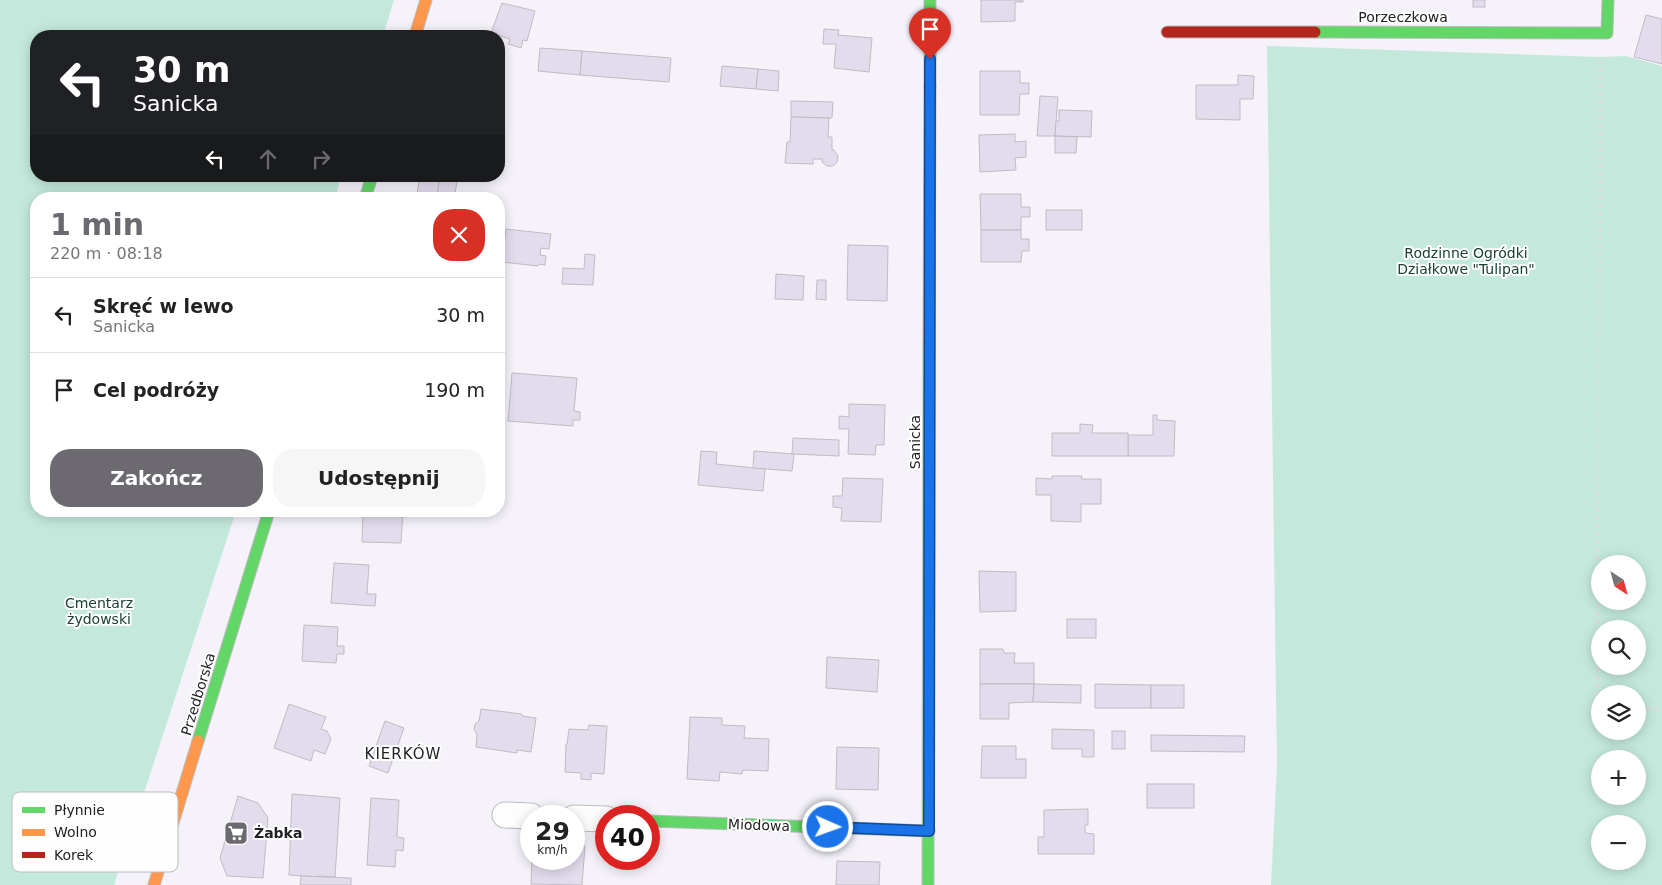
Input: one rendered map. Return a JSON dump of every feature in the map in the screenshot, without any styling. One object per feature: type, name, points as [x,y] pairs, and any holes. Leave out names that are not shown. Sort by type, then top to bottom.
[{"type":"street","points":[[417,30],[426,0]]},
{"type":"street","name":"Sanicka","points":[[928,885],[930,0]]},
{"type":"street","name":"Porzeczkowa","points":[[1167,32],[1607,33],[1608,0]]},
{"type":"street","name":"Przedborska","points":[[178,807],[267,517]]},
{"type":"street","points":[[505,815],[520,816]]},
{"type":"street","name":"Miodowa","points":[[660,821],[929,831]]},
{"type":"street","name":"Przedborska","points":[[154,885],[158,872]]},
{"type":"path","points":[[1598,685],[1600,58]]},
{"type":"path","points":[[1646,710],[1662,709]]},
{"type":"green space","name":"Cmentarz żydowski","points":[[0,0],[394,0],[385,30],[30,30],[30,182],[339,182],[337,192],[30,192],[30,517],[234,517],[144,792],[12,792],[12,872],[118,872],[114,885],[0,885]]},
{"type":"green space","name":"Rodzinne Ogródki Działkowe \"Tulipan\"","points":[[1267,46],[1600,57],[1626,56],[1662,66],[1662,885],[1271,885],[1277,765]]},
{"type":"building","points":[[981,0],[1023,0],[1023,2],[1015,2],[1015,21],[981,22]]},
{"type":"building","points":[[1473,0],[1485,0],[1485,7],[1473,7]]},
{"type":"building","points":[[502,3],[535,11],[527,41],[523,40],[521,48],[508,44],[510,39],[505,37],[505,30],[492,30]]},
{"type":"building","points":[[1646,15],[1662,19],[1662,64],[1634,57]]},
{"type":"building","points":[[824,29],[839,30],[838,35],[872,38],[869,72],[834,68],[836,44],[823,44]]},
{"type":"building","points":[[540,48],[582,51],[580,75],[538,71]]},
{"type":"building","points":[[582,51],[671,58],[669,82],[580,75]]},
{"type":"building","points":[[722,66],[758,69],[756,89],[720,86]]},
{"type":"building","points":[[758,69],[779,71],[778,91],[756,89]]},
{"type":"building","points":[[980,71],[1020,71],[1020,83],[1029,83],[1029,94],[1020,94],[1019,115],[980,115]]},
{"type":"building","points":[[1238,75],[1254,76],[1253,99],[1240,99],[1240,120],[1196,119],[1196,85],[1238,85]]},
{"type":"building","points":[[1040,96],[1058,97],[1055,136],[1037,136]]},
{"type":"building","points":[[791,101],[833,102],[832,118],[791,117]]},
{"type":"building","points":[[1059,110],[1092,111],[1091,137],[1055,136],[1056,121],[1059,121]]},
{"type":"building","points":[[791,117],[829,118],[828,137],[832,137],[832,150],[838,156],[837,162],[833,166],[827,166],[822,162],[822,159],[813,159],[813,164],[785,163],[787,142],[790,142]]},
{"type":"building","points":[[1015,134],[1015,142],[1026,141],[1026,157],[1015,158],[1016,170],[980,172],[979,135]]},
{"type":"building","points":[[1055,136],[1077,137],[1076,153],[1055,153]]},
{"type":"building","points":[[419,182],[439,182],[438,192],[417,192]]},
{"type":"building","points":[[439,182],[457,182],[455,192],[438,192]]},
{"type":"building","points":[[980,194],[1021,194],[1021,207],[1030,207],[1030,217],[1021,217],[1021,230],[981,230]]},
{"type":"building","points":[[1046,210],[1082,210],[1082,230],[1046,230]]},
{"type":"building","points":[[506,229],[551,234],[549,249],[541,248],[540,255],[546,256],[545,265],[505,262]]},
{"type":"building","points":[[981,230],[1021,230],[1021,239],[1029,239],[1029,251],[1022,251],[1021,262],[981,262]]},
{"type":"building","points":[[848,245],[888,246],[887,301],[847,300]]},
{"type":"building","points":[[585,254],[595,255],[593,285],[562,284],[563,268],[584,269]]},
{"type":"building","points":[[776,274],[804,276],[803,300],[775,299]]},
{"type":"building","points":[[817,280],[826,280],[826,300],[816,299]]},
{"type":"building","points":[[512,373],[577,378],[574,411],[580,412],[580,420],[573,420],[573,426],[508,421]]},
{"type":"building","points":[[849,404],[885,405],[884,445],[876,445],[875,455],[848,454],[849,429],[839,429],[839,416],[849,417]]},
{"type":"building","points":[[1153,415],[1157,415],[1157,420],[1175,421],[1174,456],[1128,456],[1128,435],[1153,435]]},
{"type":"building","points":[[1080,424],[1093,425],[1092,433],[1128,433],[1128,456],[1052,456],[1052,433],[1080,433]]},
{"type":"building","points":[[793,438],[839,440],[839,456],[792,454]]},
{"type":"building","points":[[701,451],[717,452],[716,464],[765,469],[763,491],[698,485]]},
{"type":"building","points":[[754,451],[794,454],[792,471],[753,468]]},
{"type":"building","points":[[1052,476],[1082,476],[1081,479],[1101,479],[1101,504],[1081,504],[1081,522],[1051,521],[1051,495],[1036,495],[1036,478],[1052,479]]},
{"type":"building","points":[[843,478],[883,479],[881,522],[841,521],[842,508],[833,507],[833,496],[842,496]]},
{"type":"building","points":[[363,517],[403,517],[401,543],[362,542]]},
{"type":"building","points":[[334,563],[369,565],[367,594],[376,594],[375,606],[331,603]]},
{"type":"building","points":[[979,571],[1016,572],[1016,611],[980,612]]},
{"type":"building","points":[[1067,619],[1096,619],[1096,638],[1067,638]]},
{"type":"building","points":[[304,625],[338,627],[337,646],[344,646],[344,654],[337,654],[336,663],[302,661]]},
{"type":"building","points":[[980,649],[1003,649],[1004,653],[1015,653],[1014,663],[1034,663],[1034,684],[980,684]]},
{"type":"building","points":[[827,657],[879,660],[877,692],[826,688]]},
{"type":"building","points":[[980,684],[1034,684],[1033,702],[1009,703],[1009,719],[980,719]]},
{"type":"building","points":[[1034,684],[1081,685],[1081,703],[1033,702]]},
{"type":"building","points":[[1095,684],[1151,685],[1151,708],[1095,708]]},
{"type":"building","points":[[1151,685],[1184,685],[1184,708],[1151,708]]},
{"type":"building","points":[[289,704],[326,717],[321,729],[327,731],[331,739],[325,754],[314,750],[311,761],[274,748]]},
{"type":"building","points":[[481,709],[522,714],[522,716],[536,718],[531,752],[517,750],[517,753],[476,747],[477,734],[474,730],[475,724],[479,721]]},
{"type":"building","points":[[690,717],[722,718],[722,725],[745,726],[744,738],[769,739],[768,771],[743,770],[742,774],[720,772],[719,781],[687,779]]},
{"type":"building","points":[[385,721],[404,728],[388,773],[369,766]]},
{"type":"building","points":[[589,725],[607,726],[604,774],[591,773],[591,780],[581,779],[581,773],[565,772],[566,744],[569,729],[588,730]]},
{"type":"building","points":[[1052,729],[1094,730],[1094,757],[1082,757],[1082,749],[1052,749]]},
{"type":"building","points":[[1112,731],[1125,731],[1125,749],[1112,749]]},
{"type":"building","points":[[1151,735],[1245,736],[1244,752],[1151,751]]},
{"type":"building","points":[[982,746],[1016,746],[1016,759],[1026,759],[1026,778],[981,778]]},
{"type":"building","points":[[837,747],[879,748],[878,790],[836,789]]},
{"type":"building","points":[[1147,784],[1194,784],[1194,808],[1147,808]]},
{"type":"building","points":[[292,794],[340,798],[335,877],[289,875]]},
{"type":"building","points":[[238,796],[258,803],[268,818],[263,878],[227,876],[220,858]]},
{"type":"building","points":[[371,798],[399,800],[397,837],[404,838],[403,851],[396,850],[395,867],[367,865]]},
{"type":"building","points":[[1088,809],[1088,825],[1085,825],[1085,833],[1094,834],[1094,854],[1038,854],[1038,837],[1044,837],[1044,810]]},
{"type":"building","points":[[837,861],[880,862],[879,885],[836,885]]},
{"type":"building","points":[[532,870],[583,870],[582,885],[531,884]]},
{"type":"building","points":[[301,876],[351,878],[351,885],[300,885]]},
{"type":"traffic: fast","points":[[930,0],[930,87]]},
{"type":"traffic: fast","points":[[1315,32],[1607,33],[1608,0]]},
{"type":"traffic: fast","points":[[367,192],[370,182]]},
{"type":"traffic: fast","points":[[928,885],[929,344]]},
{"type":"traffic: fast","points":[[198,741],[267,517]]},
{"type":"traffic: fast","points":[[660,821],[929,831]]},
{"type":"traffic: slow","points":[[417,30],[426,0]]},
{"type":"traffic: slow","points":[[929,344],[930,87]]},
{"type":"traffic: slow","points":[[178,806],[198,741]]},
{"type":"traffic: slow","points":[[154,885],[158,872]]},
{"type":"traffic: jam","points":[[1167,32],[1315,32]]},
{"type":"place","name":"Żabka","points":[[236,833]]},
{"type":"district","name":"KIERKÓW","points":[[403,754]]},
{"type":"route","points":[[828,827],[929,831],[930,59]]}]
